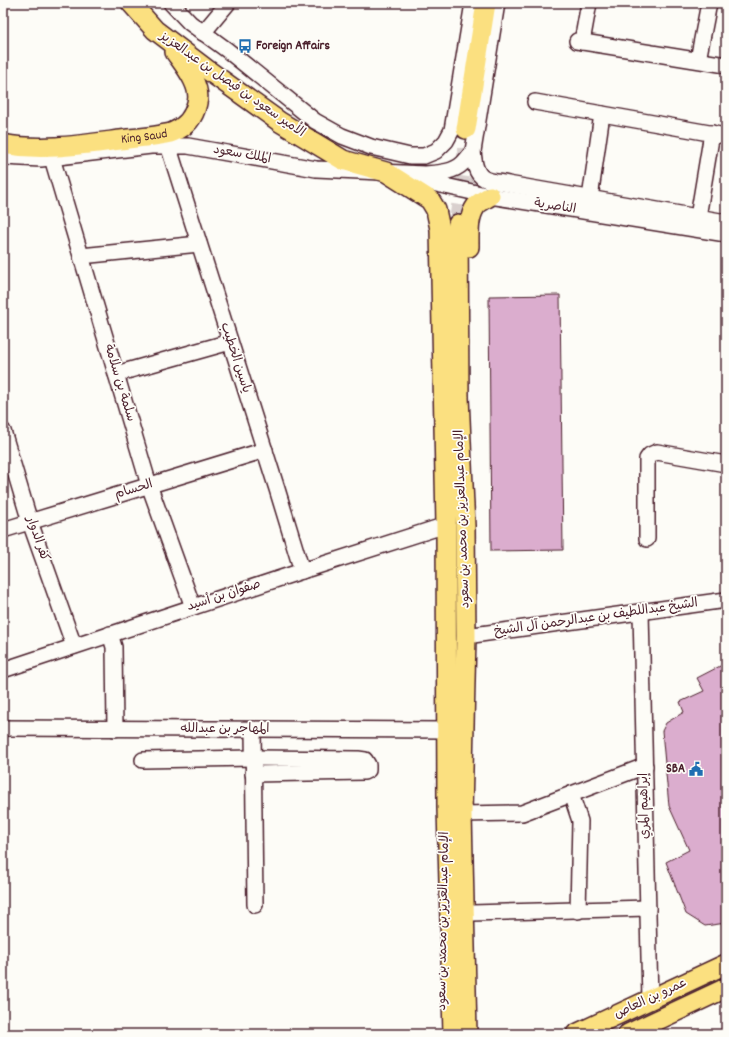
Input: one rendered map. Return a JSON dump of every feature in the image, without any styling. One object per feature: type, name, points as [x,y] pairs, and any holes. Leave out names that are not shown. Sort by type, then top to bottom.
[{"type":"main road","name":"الأمير سعود بن فيصل بن عبدالعزيز","points":[[131,3],[155,30],[166,39],[280,122],[343,160],[386,172],[430,200],[449,226]]},
{"type":"main road","points":[[466,128],[486,3]]},
{"type":"main road","name":"King Saud","points":[[3,144],[40,147],[77,145],[172,133],[185,125],[192,118],[198,102],[197,91],[191,76],[166,39]]},
{"type":"main road","points":[[465,526],[470,459],[469,228],[472,214],[477,204],[490,196]]},
{"type":"main road","name":"الإمام عبدالعزيز بن محمد بن سعود","points":[[449,226],[446,525],[447,730],[455,811],[467,1034]]},
{"type":"main road","name":"الإمام عبدالعزيز بن محمد بن سعود","points":[[449,226],[460,397],[465,526],[466,636],[455,811],[453,1034]]},
{"type":"main road","name":"الإمام عبدالعزيز بن محمد بن سعود","points":[[455,811],[472,913],[475,946],[477,1034]]},
{"type":"main road","name":"الإمام عبدالعزيز بن محمد بن سعود","points":[[442,1034],[442,867],[455,811]]},
{"type":"main road","name":"عمرو بن العاص","points":[[576,1034],[726,964]]},
{"type":"main road","name":"عمرو بن العاص","points":[[632,1033],[726,988]]},
{"type":"street","points":[[171,3],[190,23],[227,50],[315,121],[342,136],[371,147],[410,156],[424,156],[436,151],[446,141],[452,130],[473,3]]},
{"type":"street","points":[[203,33],[228,3]]},
{"type":"street","points":[[474,151],[497,3]]},
{"type":"street","points":[[588,3],[580,41],[726,65]]},
{"type":"street","points":[[698,60],[709,3]]},
{"type":"street","points":[[535,102],[719,135],[698,217]]},
{"type":"street","points":[[590,198],[602,114]]},
{"type":"street","name":"الملك سعود","points":[[3,157],[41,159],[168,145],[188,146],[316,169],[424,174],[453,170],[462,164],[474,151]]},
{"type":"street","name":"ياسين الخطيب","points":[[168,145],[302,571]]},
{"type":"street","name":"الناصرية","points":[[474,151],[474,163],[478,172],[485,179],[726,222]]},
{"type":"street","name":"سلمة بن سلامة","points":[[52,158],[149,485],[193,607]]},
{"type":"street","name":"الناصرية","points":[[386,172],[490,196],[726,234]]},
{"type":"street","points":[[81,256],[199,244]]},
{"type":"street","points":[[116,374],[230,342]]},
{"type":"street","name":"كفر الدوار","points":[[3,431],[30,522],[74,646]]},
{"type":"street","name":"الحسام","points":[[3,530],[265,450]]},
{"type":"street","points":[[647,539],[647,459],[650,455],[657,452],[726,464]]},
{"type":"street","name":"صفوان بن أسيد","points":[[3,670],[446,525]]},
{"type":"street","name":"الشيخ عبداللطيف بن عبدالرحمن آل الشيخ","points":[[466,636],[726,600]]},
{"type":"street","name":"إبراهيم المري","points":[[641,612],[650,1000]]},
{"type":"street","points":[[110,634],[114,647],[116,728]]},
{"type":"street","name":"المهاجر بن عبدالله","points":[[3,728],[447,730]]},
{"type":"street","points":[[253,729],[255,905]]},
{"type":"street","points":[[143,760],[253,758],[358,759],[365,760],[368,765],[368,770],[364,772],[253,774]]},
{"type":"street","points":[[455,811],[522,813],[644,766]]},
{"type":"street","points":[[571,794],[580,821],[578,910]]},
{"type":"street","points":[[472,913],[648,908]]},
{"type":"building","points":[[560,295],[563,550],[491,551],[489,296]]},
{"type":"building","name":"SBA","points":[[726,663],[726,923],[705,926],[686,914],[666,862],[689,850],[669,806],[662,731],[666,723],[684,712],[680,702],[704,691],[697,678]]},
{"type":"tunnel","points":[[458,224],[467,163],[466,129]]},
{"type":"place","name":"Foreign Affairs","points":[[245,46]]},
{"type":"place","name":"SBA","points":[[696,769]]}]
